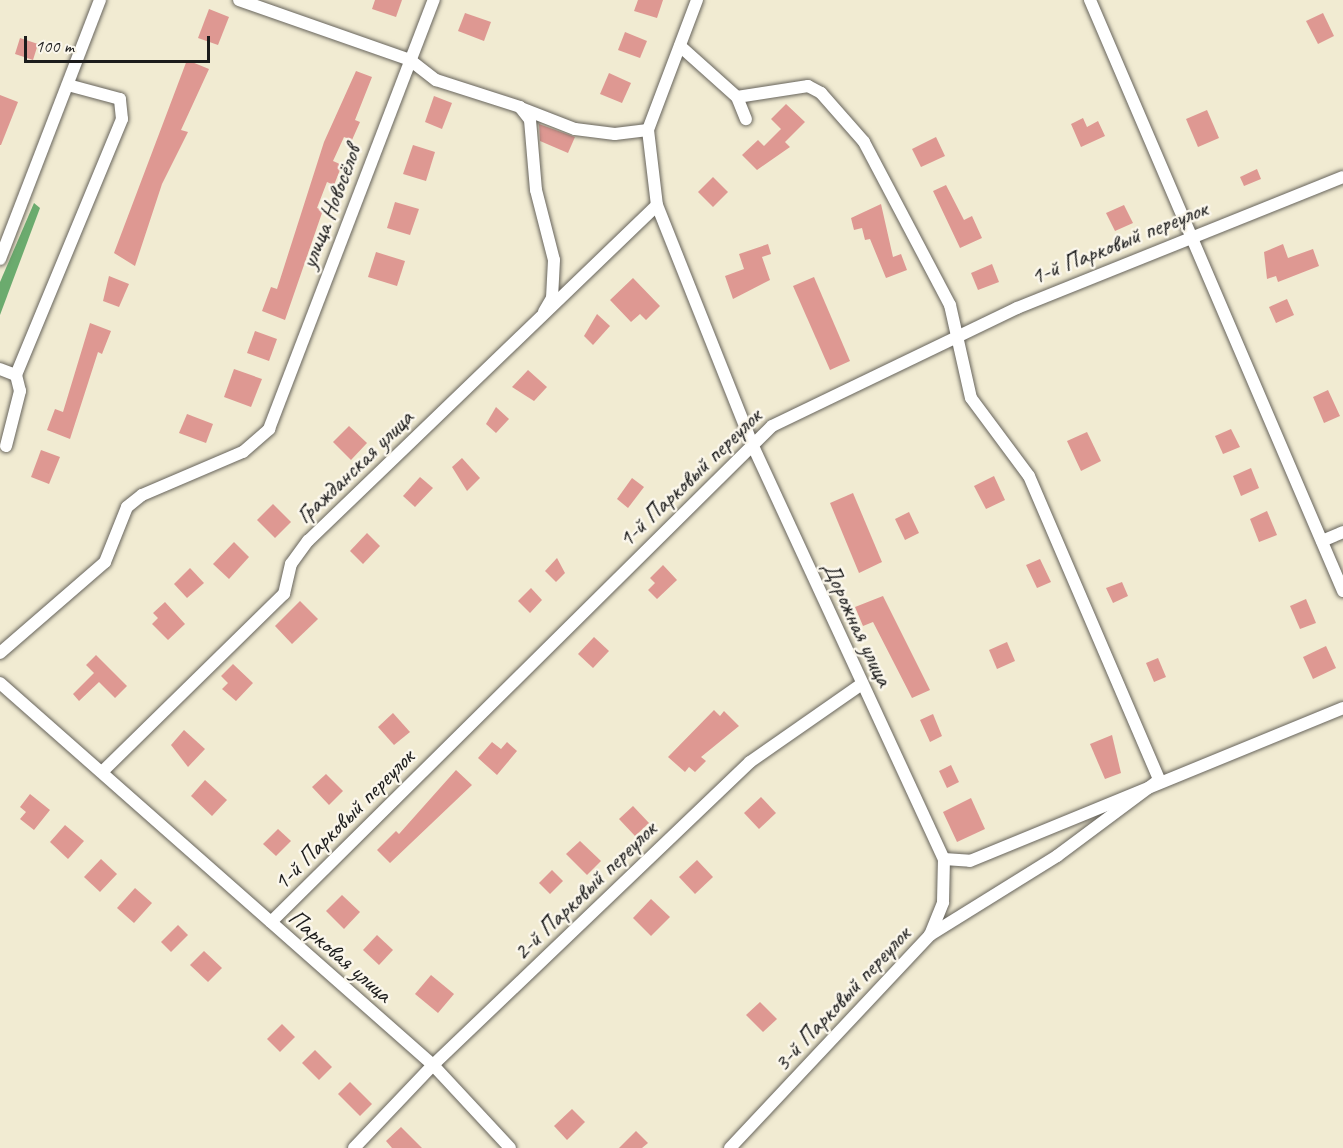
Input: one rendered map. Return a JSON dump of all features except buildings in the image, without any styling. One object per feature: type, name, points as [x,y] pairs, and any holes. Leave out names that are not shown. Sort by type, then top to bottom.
[{"type":"street","points":[[0,259],[100,0]]},
{"type":"street","points":[[239,0],[410,60],[436,80],[520,107],[575,129],[615,134],[648,130]]},
{"type":"street","name":"улица Новосёлов","points":[[0,653],[105,562],[127,507],[142,495],[243,452],[269,429],[434,0]]},
{"type":"street","name":"Дорожная улица","points":[[697,0],[648,130],[657,205],[752,444],[944,859]]},
{"type":"street","points":[[1090,0],[1343,591]]},
{"type":"street","points":[[680,46],[737,97],[746,119]]},
{"type":"street","points":[[6,446],[20,391],[16,375],[122,119],[120,99],[68,85]]},
{"type":"street","points":[[737,97],[796,86],[821,93],[864,142],[897,195],[950,305],[971,398],[1029,476],[1159,780]]},
{"type":"street","points":[[520,107],[530,120],[536,190],[554,260],[552,298],[534,325]]},
{"type":"street","name":"1-й Парковый переулок","points":[[271,922],[752,444],[794,413],[957,337],[1190,236],[1343,177]]},
{"type":"street","name":"Гражданская улица","points":[[102,772],[284,594],[291,564],[308,541],[657,205]]},
{"type":"street","points":[[0,369],[16,375]]},
{"type":"street","points":[[1322,541],[1343,532]]},
{"type":"street","name":"Парковая улица","points":[[0,683],[433,1065],[510,1148]]},
{"type":"street","name":"2-й Парковый переулок","points":[[354,1148],[433,1065],[750,762],[862,684]]},
{"type":"street","points":[[944,859],[970,861],[1159,780],[1343,708]]},
{"type":"street","points":[[930,935],[1057,856],[1159,780]]},
{"type":"street","name":"3-й Парковый переулок","points":[[730,1148],[930,935],[943,902],[944,859]]},
{"type":"green space","points":[[34,203],[40,208],[0,315],[0,282]]}]
